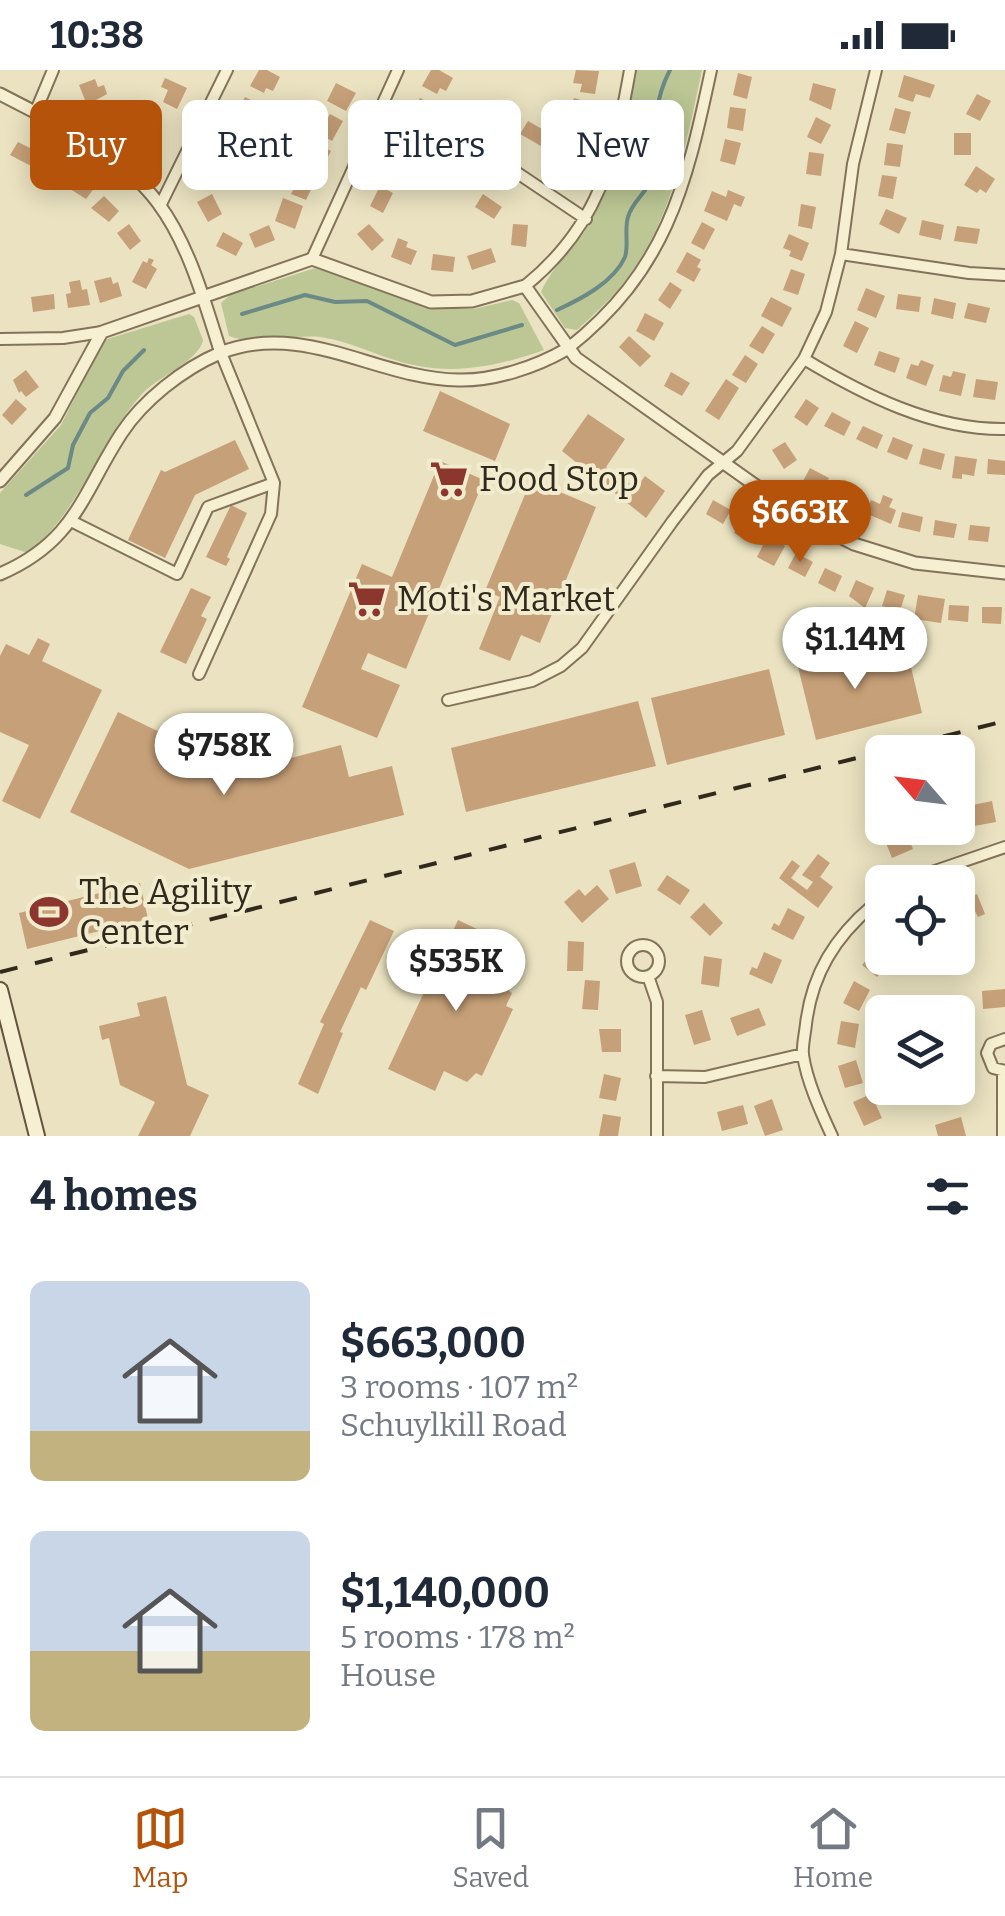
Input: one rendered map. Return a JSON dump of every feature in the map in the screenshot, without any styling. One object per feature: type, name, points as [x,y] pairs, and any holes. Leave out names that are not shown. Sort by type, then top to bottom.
[{"type":"main road","points":[[0,990],[37,1136]]},
{"type":"street","points":[[40,100],[53,70]]},
{"type":"street","points":[[160,206],[227,70]]},
{"type":"street","points":[[312,260],[398,70]]},
{"type":"street","points":[[1,338],[63,338],[102,332],[312,260],[430,302],[472,301],[525,286],[560,254],[586,219],[617,146],[630,70]]},
{"type":"street","points":[[0,574],[17,567],[71,521],[121,434],[140,409],[176,379],[221,353],[266,344],[310,346],[406,372],[458,380],[502,374],[567,349],[626,295],[657,248],[691,166],[711,70]]},
{"type":"street","points":[[448,700],[532,681],[561,666],[582,648],[672,522],[721,463],[736,451],[804,359],[826,312],[842,254],[853,164],[876,70]]},
{"type":"street","points":[[0,94],[30,110]]},
{"type":"street","points":[[521,175],[586,219]]},
{"type":"street","points":[[144,190],[160,206],[180,242],[274,483],[271,514],[199,674]]},
{"type":"street","points":[[842,254],[1005,275]]},
{"type":"street","points":[[525,286],[567,349],[797,515],[854,544],[915,563],[1005,573]]},
{"type":"street","points":[[0,481],[55,418],[102,332]]},
{"type":"street","points":[[804,359],[848,385],[902,408],[963,426],[1005,428]]},
{"type":"street","points":[[71,521],[177,574],[208,507],[274,483]]},
{"type":"street","points":[[0,560],[17,567]]},
{"type":"street","points":[[952,865],[1005,847]]},
{"type":"street","points":[[832,1136],[803,1054],[808,1005],[831,949],[865,911]]},
{"type":"street","points":[[648,976],[656,1002],[657,1136]]},
{"type":"street","points":[[1002,1136],[1004,1071],[993,1068],[987,1054],[991,1044],[1005,1039]]},
{"type":"street","points":[[656,1076],[706,1077],[803,1054]]},
{"type":"green space","points":[[637,70],[702,70],[684,151],[684,100],[631,100]]},
{"type":"green space","points":[[606,190],[672,190],[652,237],[616,292],[577,330],[565,328],[541,292]]},
{"type":"green space","points":[[315,268],[431,307],[474,309],[512,300],[519,303],[544,350],[491,365],[456,369],[401,362],[320,337],[250,340],[229,336],[221,303],[230,295]]},
{"type":"green space","points":[[189,314],[203,340],[200,348],[141,395],[62,517],[28,553],[0,544],[0,493],[61,425],[104,340]]},
{"type":"building","points":[[259,70],[280,77],[273,91],[266,88],[264,93],[250,86]]},
{"type":"building","points":[[431,70],[453,78],[446,91],[440,88],[437,94],[422,86]]},
{"type":"building","points":[[576,70],[599,71],[595,94],[580,92],[582,84],[573,83]]},
{"type":"building","points":[[738,73],[752,77],[747,99],[733,95]]},
{"type":"building","points":[[904,75],[935,85],[930,98],[916,94],[913,102],[898,97]]},
{"type":"building","points":[[165,78],[187,88],[177,109],[163,102],[168,90],[161,87]]},
{"type":"building","points":[[95,79],[98,87],[104,85],[107,94],[85,100],[79,85]]},
{"type":"building","points":[[336,83],[356,93],[348,100],[346,111],[328,100]]},
{"type":"building","points":[[813,83],[836,89],[831,110],[809,100]]},
{"type":"building","points":[[977,94],[991,101],[980,121],[966,114]]},
{"type":"building","points":[[730,107],[746,109],[743,131],[727,128]]},
{"type":"building","points":[[895,108],[911,112],[905,134],[889,130]]},
{"type":"building","points":[[330,114],[343,121],[332,141],[328,139]]},
{"type":"building","points":[[816,117],[831,125],[821,144],[807,137]]},
{"type":"building","points":[[528,121],[541,128],[541,146],[521,135]]},
{"type":"building","points":[[954,133],[971,133],[971,155],[954,155]]},
{"type":"building","points":[[725,139],[741,143],[735,165],[720,161]]},
{"type":"building","points":[[18,142],[30,148],[30,165],[10,155]]},
{"type":"building","points":[[887,143],[903,145],[900,167],[884,165]]},
{"type":"building","points":[[809,152],[824,154],[821,176],[806,174]]},
{"type":"building","points":[[976,166],[995,179],[986,193],[980,189],[977,193],[964,185]]},
{"type":"building","points":[[882,175],[897,177],[893,199],[878,196]]},
{"type":"building","points":[[72,190],[93,190],[86,199]]},
{"type":"building","points":[[293,190],[311,190],[306,200],[291,194]]},
{"type":"building","points":[[378,190],[393,193],[383,213],[370,206]]},
{"type":"building","points":[[728,190],[745,197],[741,207],[734,204],[727,221],[704,211],[712,191],[726,197]]},
{"type":"building","points":[[212,194],[222,214],[208,222],[197,202]]},
{"type":"building","points":[[483,194],[502,207],[494,219],[475,207]]},
{"type":"building","points":[[104,196],[119,211],[109,222],[91,208]]},
{"type":"building","points":[[283,198],[303,206],[295,229],[275,221]]},
{"type":"building","points":[[801,204],[816,207],[812,229],[798,226]]},
{"type":"building","points":[[886,209],[907,218],[899,234],[879,224]]},
{"type":"building","points":[[922,220],[944,225],[941,240],[919,235]]},
{"type":"building","points":[[702,222],[715,229],[704,250],[691,243]]},
{"type":"building","points":[[129,224],[141,241],[130,250],[117,233]]},
{"type":"building","points":[[369,224],[384,240],[372,251],[357,234]]},
{"type":"building","points":[[513,224],[528,225],[526,247],[511,245]]},
{"type":"building","points":[[269,225],[275,240],[255,248],[249,234]]},
{"type":"building","points":[[957,226],[980,229],[977,244],[954,241]]},
{"type":"building","points":[[223,232],[243,243],[236,256],[216,246]]},
{"type":"building","points":[[789,234],[809,243],[802,261],[789,256],[791,251],[783,248]]},
{"type":"building","points":[[398,238],[417,251],[411,265],[391,257]]},
{"type":"building","points":[[491,248],[496,262],[472,270],[467,256]]},
{"type":"building","points":[[687,252],[701,260],[694,282],[676,272]]},
{"type":"building","points":[[433,254],[455,257],[453,272],[431,270]]},
{"type":"building","points":[[149,258],[157,269],[146,289],[132,282],[143,261],[147,263]]},
{"type":"building","points":[[791,269],[805,274],[798,295],[783,290]]},
{"type":"building","points":[[111,277],[113,284],[118,282],[122,296],[100,303],[94,281]]},
{"type":"building","points":[[80,280],[82,290],[87,289],[90,305],[68,308],[69,282]]},
{"type":"building","points":[[670,282],[682,290],[670,309],[658,300]]},
{"type":"building","points":[[866,288],[885,296],[876,318],[857,310]]},
{"type":"building","points":[[54,294],[55,309],[33,312],[31,297]]},
{"type":"building","points":[[898,294],[921,297],[919,312],[896,309]]},
{"type":"building","points":[[771,297],[792,308],[782,327],[761,316]]},
{"type":"building","points":[[934,298],[956,303],[953,319],[931,314]]},
{"type":"building","points":[[968,303],[990,308],[986,323],[964,318]]},
{"type":"building","points":[[645,313],[664,323],[654,341],[636,331]]},
{"type":"building","points":[[855,321],[869,328],[857,353],[843,346]]},
{"type":"building","points":[[762,326],[775,334],[763,354],[749,346]]},
{"type":"building","points":[[629,336],[651,356],[640,367],[619,347]]},
{"type":"building","points":[[879,351],[900,358],[895,373],[874,365]]},
{"type":"building","points":[[745,355],[758,364],[746,383],[732,375]]},
{"type":"building","points":[[921,360],[934,365],[926,386],[906,378],[911,364],[918,366]]},
{"type":"building","points":[[26,370],[39,387],[26,397],[19,393],[13,380]]},
{"type":"building","points":[[953,371],[966,374],[961,396],[939,391],[943,375],[951,377]]},
{"type":"building","points":[[671,372],[690,383],[682,396],[664,386]]},
{"type":"building","points":[[726,379],[739,388],[719,420],[705,411]]},
{"type":"building","points":[[976,379],[998,382],[995,400],[973,397]]},
{"type":"building","points":[[440,391],[510,424],[495,461],[423,431]]},
{"type":"building","points":[[16,399],[27,409],[12,425],[2,415]]},
{"type":"building","points":[[806,399],[819,408],[807,426],[794,417]]},
{"type":"building","points":[[832,412],[851,422],[844,436],[824,426]]},
{"type":"building","points":[[588,414],[625,439],[606,467],[636,488],[645,476],[665,491],[646,518],[562,451]]},
{"type":"building","points":[[863,426],[883,435],[877,449],[856,439]]},
{"type":"building","points":[[893,437],[913,445],[907,460],[887,452]]},
{"type":"building","points":[[235,440],[249,469],[195,495],[165,558],[128,540],[161,470],[165,472]]},
{"type":"building","points":[[785,442],[797,460],[784,469],[772,450]]},
{"type":"building","points":[[923,448],[945,454],[941,470],[919,464]]},
{"type":"building","points":[[955,456],[977,459],[974,476],[962,474],[962,479],[952,478]]},
{"type":"building","points":[[988,459],[1005,461],[1005,475],[987,474]]},
{"type":"building","points":[[440,461],[484,480],[406,669],[368,653],[361,669],[400,685],[377,738],[302,707],[362,564],[392,577]]},
{"type":"building","points":[[810,468],[829,478],[822,492],[803,481]]},
{"type":"building","points":[[531,480],[596,507],[540,643],[521,635],[510,661],[479,649],[500,597],[485,591]]},
{"type":"building","points":[[840,485],[859,496],[852,509],[833,499]]},
{"type":"building","points":[[883,495],[893,499],[889,507],[896,510],[891,524],[865,513],[871,500],[880,504]]},
{"type":"building","points":[[713,500],[731,510],[723,524],[706,514]]},
{"type":"building","points":[[231,505],[247,513],[226,566],[206,557]]},
{"type":"building","points":[[902,512],[923,517],[920,532],[898,527]]},
{"type":"building","points":[[741,520],[756,527],[749,541],[734,533]]},
{"type":"building","points":[[935,520],[957,524],[954,538],[933,535]]},
{"type":"building","points":[[970,525],[990,527],[988,542],[968,540]]},
{"type":"building","points":[[767,537],[785,546],[774,566],[757,557]]},
{"type":"building","points":[[796,553],[813,562],[805,577],[788,568]]},
{"type":"building","points":[[825,568],[842,576],[835,592],[818,583]]},
{"type":"building","points":[[856,580],[874,588],[865,608],[849,596]]},
{"type":"building","points":[[191,588],[211,597],[201,616],[207,619],[186,664],[160,652]]},
{"type":"building","points":[[887,590],[905,595],[900,611],[882,606]]},
{"type":"building","points":[[918,595],[945,599],[941,623],[914,619]]},
{"type":"building","points":[[949,605],[969,606],[968,622],[948,620]]},
{"type":"building","points":[[982,607],[1002,607],[1001,624],[982,623]]},
{"type":"building","points":[[38,638],[50,644],[42,661],[102,690],[40,819],[2,801],[29,745],[0,732],[0,656],[6,644],[29,655]]},
{"type":"building","points":[[833,644],[835,650],[850,645],[857,672],[871,668],[869,663],[879,660],[881,666],[909,659],[922,713],[816,740],[796,659],[822,652],[821,647]]},
{"type":"building","points":[[769,669],[785,735],[667,765],[651,698]]},
{"type":"building","points":[[638,701],[656,766],[466,812],[451,748]]},
{"type":"building","points":[[118,712],[241,771],[341,745],[349,777],[392,766],[404,815],[189,869],[70,812]]},
{"type":"building","points":[[992,801],[996,822],[975,826],[975,804]]},
{"type":"building","points":[[887,845],[911,845],[913,849],[892,858]]},
{"type":"building","points":[[818,854],[830,863],[820,877],[833,887],[818,908],[779,878],[792,860],[800,866],[791,878],[807,890],[813,882],[802,875]]},
{"type":"building","points":[[635,862],[642,886],[616,894],[609,870]]},
{"type":"building","points":[[667,875],[690,890],[680,905],[657,890]]},
{"type":"building","points":[[140,883],[148,919],[27,949],[19,913]]},
{"type":"building","points":[[597,885],[609,899],[582,923],[564,902],[579,889],[585,896]]},
{"type":"building","points":[[975,895],[985,914],[978,917],[975,911]]},
{"type":"building","points":[[704,903],[723,923],[710,936],[690,917]]},
{"type":"building","points":[[788,908],[805,917],[793,940],[771,929],[774,923],[779,926]]},
{"type":"building","points":[[370,920],[394,931],[366,990],[361,987],[340,1032],[343,1033],[318,1094],[298,1084],[324,1024],[320,1022]]},
{"type":"building","points":[[458,920],[500,940],[488,977],[510,988],[512,993],[506,1006],[513,1009],[482,1076],[476,1073],[467,1082],[444,1071],[435,1091],[388,1069]]},
{"type":"building","points":[[568,941],[584,942],[583,971],[567,971]]},
{"type":"building","points":[[764,952],[782,960],[772,984],[749,974],[752,967],[757,969]]},
{"type":"building","points":[[704,956],[722,959],[719,987],[701,984]]},
{"type":"building","points":[[585,980],[600,981],[598,1010],[582,1009]]},
{"type":"building","points":[[854,981],[870,990],[859,1011],[843,1003]]},
{"type":"building","points":[[1005,989],[1005,1007],[983,1009],[982,991]]},
{"type":"building","points":[[166,996],[187,1085],[209,1095],[190,1136],[138,1136],[155,1102],[120,1085],[109,1038],[102,1040],[99,1026],[140,1016],[137,1003]]},
{"type":"building","points":[[759,1008],[766,1025],[737,1036],[730,1018]]},
{"type":"building","points":[[702,1010],[711,1040],[694,1045],[685,1015]]},
{"type":"building","points":[[841,1021],[859,1024],[855,1048],[837,1044]]},
{"type":"building","points":[[599,1029],[621,1029],[621,1052],[602,1052]]},
{"type":"building","points":[[856,1060],[863,1083],[845,1088],[838,1066]]},
{"type":"building","points":[[604,1074],[621,1078],[616,1101],[599,1098]]},
{"type":"building","points":[[865,1097],[865,1105],[876,1105],[882,1118],[864,1126],[853,1102]]},
{"type":"building","points":[[772,1099],[783,1130],[765,1136],[754,1106]]},
{"type":"building","points":[[743,1105],[748,1124],[722,1131],[717,1112]]},
{"type":"building","points":[[603,1114],[621,1117],[618,1136],[599,1136]]},
{"type":"building","points":[[961,1117],[966,1136],[938,1136],[935,1125]]},
{"type":"waterway","points":[[557,310],[605,282],[625,257],[628,217],[652,177],[657,106],[670,70]]},
{"type":"waterway","points":[[242,314],[305,295],[335,302],[367,301],[455,345],[522,325]]},
{"type":"waterway","points":[[26,495],[68,468],[73,445],[90,413],[108,398],[123,371],[144,350]]},
{"type":"railway","points":[[0,972],[1005,721]]},
{"type":"place","name":"Food Stop","points":[[449,479]]},
{"type":"place","name":"Moti's Market","points":[[367,599]]},
{"type":"place","name":"The Agility Center","points":[[49,912]]}]
